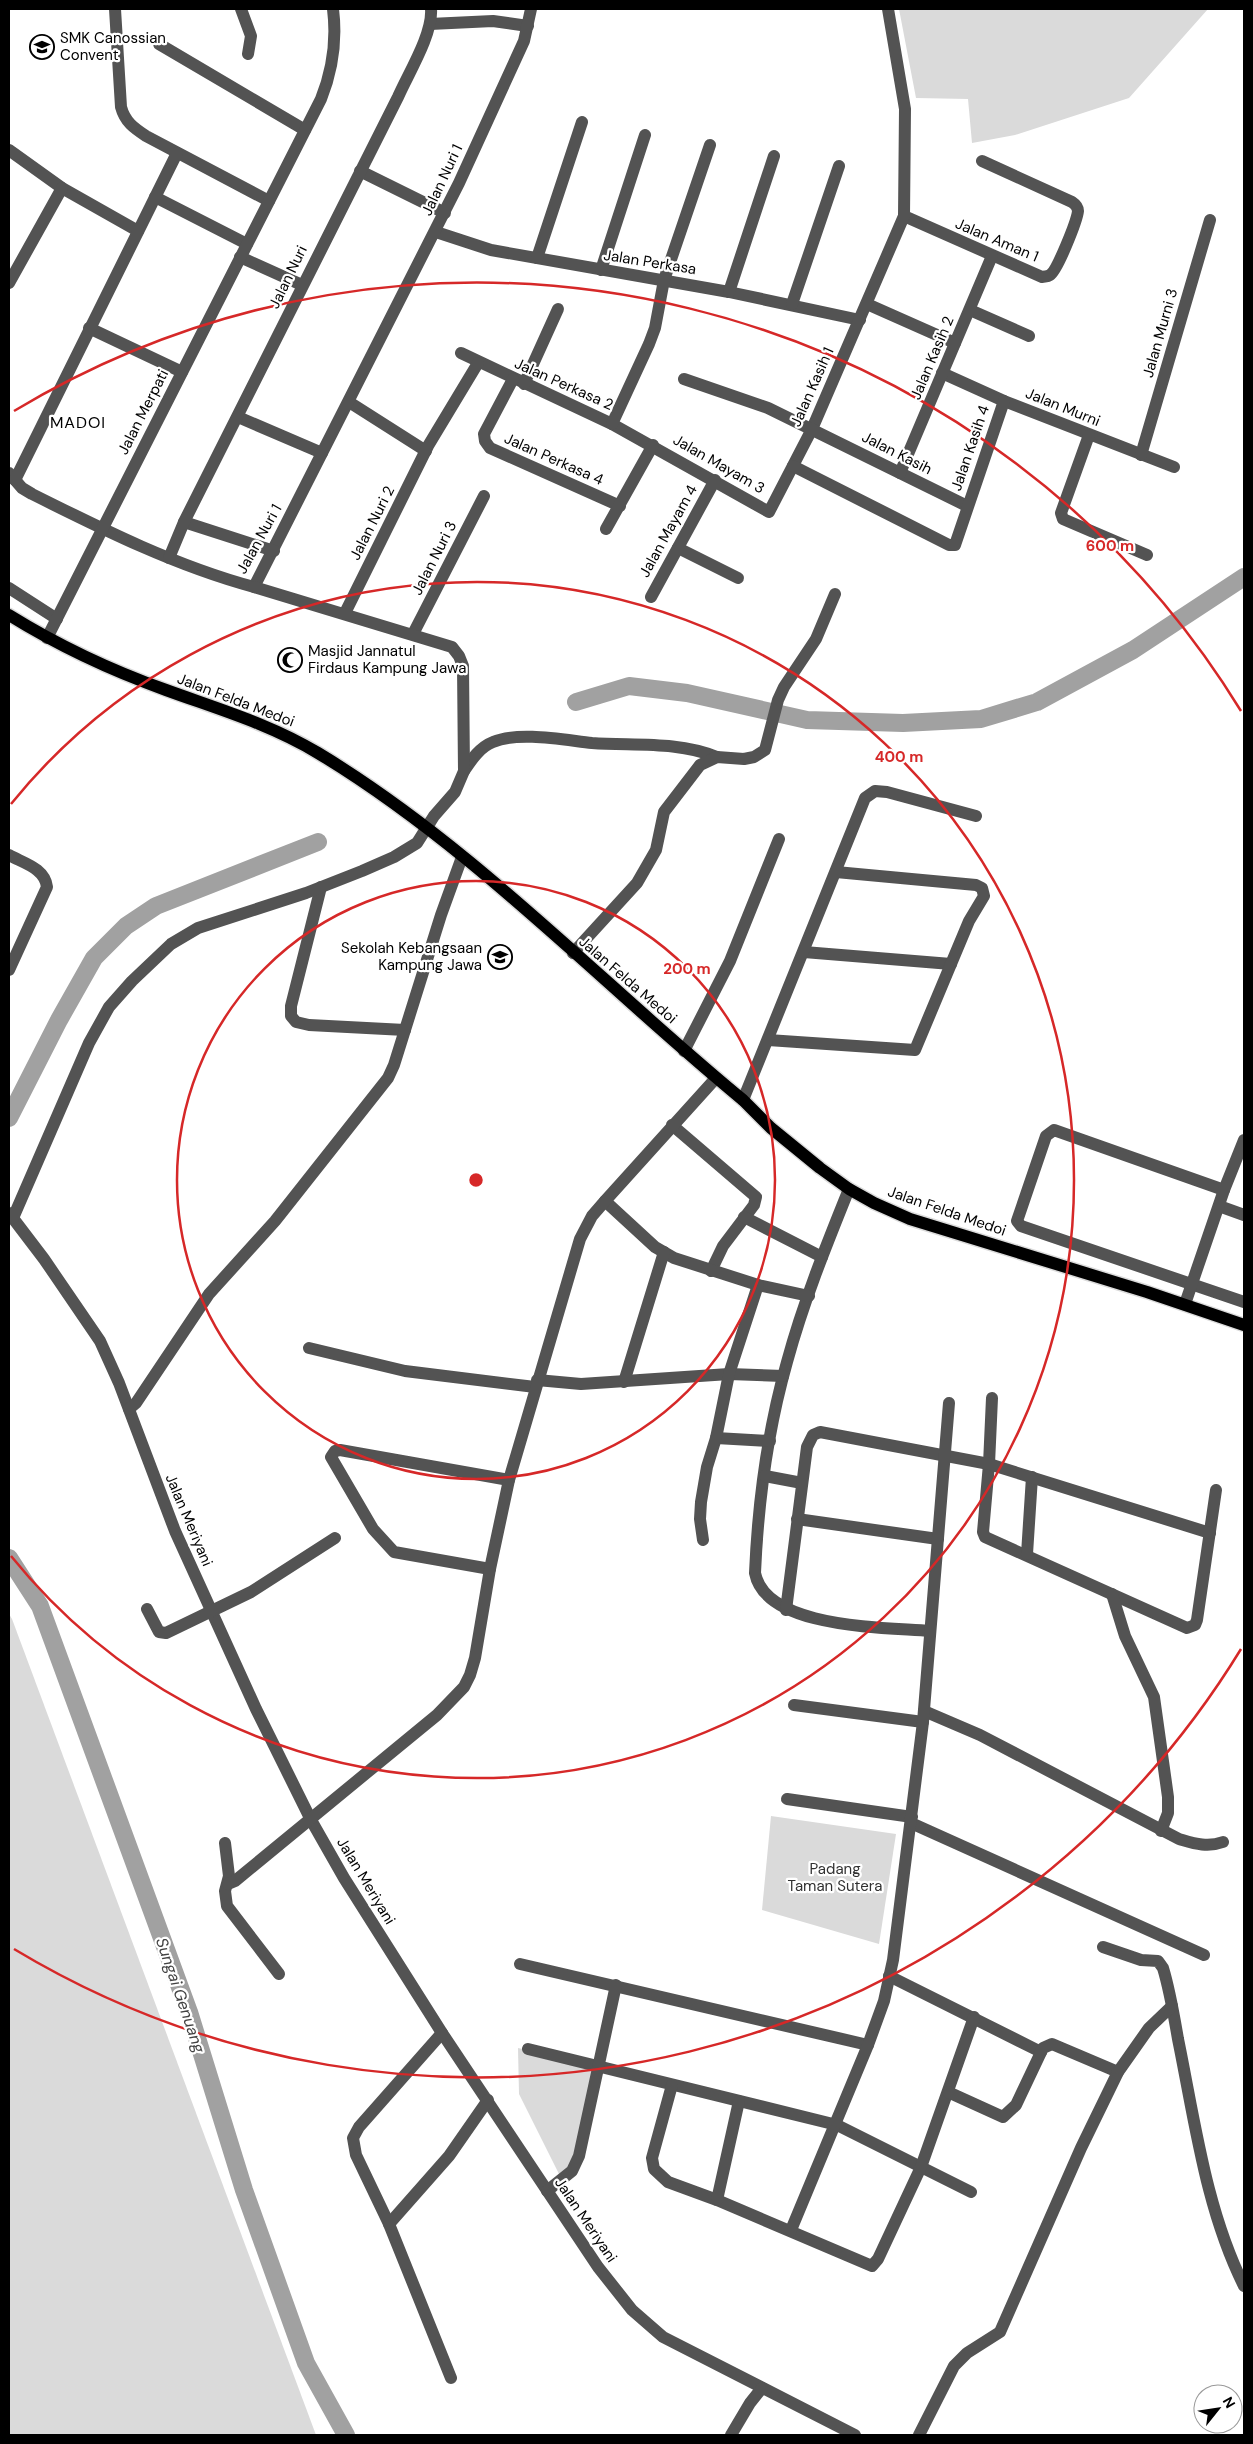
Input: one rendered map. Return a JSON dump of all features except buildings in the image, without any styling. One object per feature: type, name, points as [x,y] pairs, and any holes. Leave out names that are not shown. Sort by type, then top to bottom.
[{"type":"main road","name":"Jalan Felda Medoi","points":[[9,616],[47,638],[108,668],[260,723],[285,735],[349,772],[462,857],[684,1051],[743,1100],[778,1134],[848,1189],[910,1219],[1244,1324]]},
{"type":"street","points":[[115,9],[123,115],[133,128],[269,201]]},
{"type":"street","points":[[241,9],[251,36],[248,54]]},
{"type":"street","name":"Jalan Merpati","points":[[47,638],[321,99],[331,70],[336,41],[333,9]]},
{"type":"street","name":"Jalan Nuri","points":[[169,558],[184,522],[398,97],[430,24],[431,9]]},
{"type":"street","name":"Jalan Nuri 1","points":[[177,153],[12,476],[32,494],[102,529],[169,558],[254,587],[436,232],[524,41],[530,9]]},
{"type":"street","points":[[888,9],[905,109],[904,216]]},
{"type":"street","points":[[430,24],[478,21],[528,26]]},
{"type":"street","points":[[159,44],[305,130]]},
{"type":"street","points":[[537,258],[582,122]]},
{"type":"street","points":[[601,270],[645,135]]},
{"type":"street","points":[[612,424],[655,328],[664,280],[710,144]]},
{"type":"street","points":[[9,150],[62,188],[138,231]]},
{"type":"street","points":[[729,292],[774,156]]},
{"type":"street","name":"Jalan Aman 1","points":[[904,216],[992,256],[1042,276],[1050,275],[1055,270],[1078,212],[1077,206],[982,161]]},
{"type":"street","points":[[792,304],[839,166]]},
{"type":"street","points":[[360,171],[445,213]]},
{"type":"street","points":[[9,283],[62,188]]},
{"type":"street","points":[[155,197],[247,244]]},
{"type":"street","name":"Jalan Kasih 1","points":[[769,512],[812,429],[904,216]]},
{"type":"street","name":"Jalan Murni 3","points":[[1141,455],[1210,220]]},
{"type":"street","name":"Jalan Perkasa","points":[[436,232],[491,250],[729,292],[860,320]]},
{"type":"street","name":"Jalan Kasih 2","points":[[900,473],[992,256]]},
{"type":"street","points":[[240,257],[302,285]]},
{"type":"street","points":[[867,304],[955,343]]},
{"type":"street","points":[[519,381],[558,308]]},
{"type":"street","points":[[970,310],[1029,336]]},
{"type":"street","points":[[89,328],[182,372]]},
{"type":"street","name":"Jalan Perkasa 2","points":[[461,353],[478,363],[653,444]]},
{"type":"street","name":"Jalan Nuri 2","points":[[345,613],[427,449],[478,363]]},
{"type":"street","name":"Jalan Murni","points":[[942,373],[1004,401],[1174,467]]},
{"type":"street","name":"Jalan Kasih","points":[[684,379],[768,408],[968,506]]},
{"type":"street","name":"Jalan Perkasa 4","points":[[519,381],[484,434],[485,441],[490,448],[620,506]]},
{"type":"street","name":"Jalan Kasih 4","points":[[793,466],[949,545],[955,545],[1004,401]]},
{"type":"street","points":[[349,402],[427,449]]},
{"type":"street","points":[[238,417],[322,454]]},
{"type":"street","points":[[1088,435],[1061,513],[1062,519],[1147,555]]},
{"type":"street","points":[[606,529],[653,444]]},
{"type":"street","name":"Jalan Mayam 3","points":[[653,444],[769,512]]},
{"type":"street","name":"Jalan Mayam 4","points":[[651,597],[715,480]]},
{"type":"street","name":"Jalan Nuri 3","points":[[413,634],[484,496]]},
{"type":"street","points":[[184,522],[274,551]]},
{"type":"street","points":[[678,548],[738,578]]},
{"type":"street","points":[[254,587],[345,613],[452,647],[459,656],[463,666],[464,771]]},
{"type":"street","points":[[9,588],[56,618]]},
{"type":"street","points":[[11,1216],[89,1043],[109,1007],[132,981],[171,944],[198,928],[321,887],[406,851],[417,843],[434,816],[455,792],[464,771],[480,750],[492,742],[503,739],[553,738],[591,743],[699,750],[717,757],[744,759],[754,757],[766,750],[778,700],[784,687],[816,639],[835,594]]},
{"type":"street","points":[[574,953],[597,925],[637,883],[656,850],[664,812],[688,778],[700,765],[717,757]]},
{"type":"street","points":[[743,1100],[804,952],[862,803],[871,792],[887,792],[976,816]]},
{"type":"street","points":[[684,1051],[730,961],[779,839]]},
{"type":"street","points":[[9,855],[41,872],[46,878],[47,887],[9,970]]},
{"type":"street","points":[[129,1409],[136,1403],[209,1294],[275,1221],[383,1084],[394,1066],[441,915],[462,857]]},
{"type":"street","points":[[768,1040],[913,1051],[918,1046],[969,921],[984,896],[984,892],[979,886],[836,872]]},
{"type":"street","points":[[321,887],[290,1016],[296,1022],[308,1025],[405,1030]]},
{"type":"street","points":[[804,952],[951,964]]},
{"type":"street","points":[[228,1884],[311,1820],[436,1715],[464,1687],[475,1658],[490,1569],[509,1480],[536,1383],[580,1239],[592,1216],[716,1078]]},
{"type":"street","points":[[672,1125],[754,1193],[756,1201],[723,1246],[711,1271]]},
{"type":"street","points":[[1224,1190],[1054,1130],[1046,1136],[1017,1218],[1017,1223],[1021,1226],[1193,1283],[1244,1302]]},
{"type":"street","points":[[1185,1304],[1224,1190],[1244,1140]]},
{"type":"street","points":[[848,1189],[822,1257],[783,1376],[765,1476],[755,1573],[756,1581],[764,1593],[786,1610],[830,1622],[930,1631]]},
{"type":"street","points":[[605,1201],[664,1252],[711,1271],[758,1285],[809,1296]]},
{"type":"street","points":[[1219,1206],[1244,1215]]},
{"type":"street","name":"Jalan Meriyani","points":[[11,1216],[73,1299],[100,1341],[129,1409],[167,1512],[256,1709],[311,1820],[344,1878],[442,2033],[609,2283],[632,2310],[663,2337],[855,2435]]},
{"type":"street","points":[[744,1217],[822,1257]]},
{"type":"street","points":[[624,1382],[664,1252]]},
{"type":"street","points":[[703,1540],[700,1519],[707,1467],[716,1438],[729,1374],[758,1285]]},
{"type":"street","points":[[309,1348],[406,1371],[536,1383],[581,1384],[624,1382],[729,1374],[783,1376]]},
{"type":"street","points":[[992,1398],[990,1464],[984,1534],[988,1538],[1027,1554],[1182,1626],[1191,1627],[1197,1620],[1216,1490]]},
{"type":"street","points":[[791,2230],[837,2125],[868,2045],[889,1976],[912,1820],[923,1716],[949,1403]]},
{"type":"street","points":[[786,1610],[808,1442],[813,1435],[820,1432],[945,1454],[990,1464],[1210,1533]]},
{"type":"street","points":[[716,1438],[770,1441]]},
{"type":"street","points":[[490,1569],[394,1552],[373,1530],[331,1458],[335,1451],[340,1450],[509,1480]]},
{"type":"street","points":[[765,1476],[802,1483]]},
{"type":"street","points":[[1027,1554],[1032,1477]]},
{"type":"street","points":[[797,1519],[938,1539]]},
{"type":"street","points":[[147,1609],[156,1629],[162,1634],[251,1592],[335,1538]]},
{"type":"street","points":[[1112,1594],[1125,1636],[1154,1697],[1168,1798],[1168,1813],[1161,1831]]},
{"type":"street","points":[[794,1705],[943,1718],[1030,1760],[1161,1831],[1195,1844],[1214,1846],[1223,1842]]},
{"type":"street","points":[[787,1799],[912,1820],[1204,1955]]},
{"type":"street","points":[[225,1843],[228,1862],[228,1884],[225,1898],[227,1906],[279,1974]]},
{"type":"street","points":[[1103,1947],[1141,1960],[1160,1964],[1165,1974],[1201,2156],[1234,2266],[1244,2286]]},
{"type":"street","points":[[520,1964],[868,2045]]},
{"type":"street","points":[[889,1976],[1042,2052]]},
{"type":"street","points":[[547,2191],[568,2175],[576,2164],[616,1985]]},
{"type":"street","points":[[919,2435],[954,2366],[967,2353],[997,2335],[1003,2326],[1081,2148],[1118,2072],[1149,2028],[1172,2006]]},
{"type":"street","points":[[672,2085],[652,2158],[654,2169],[668,2182],[791,2230],[867,2265],[875,2265],[921,2167],[974,2017]]},
{"type":"street","points":[[442,2033],[354,2134],[353,2144],[356,2155],[389,2224],[451,2378]]},
{"type":"street","points":[[948,2092],[1003,2117],[1016,2104],[1046,2045],[1060,2046],[1118,2072]]},
{"type":"street","points":[[528,2049],[837,2125],[971,2192]]},
{"type":"street","points":[[389,2224],[449,2156],[488,2100]]},
{"type":"street","points":[[717,2200],[739,2101]]},
{"type":"street","points":[[731,2435],[750,2403],[762,2388]]},
{"type":"green space","points":[[899,9],[1208,9],[1129,98],[1015,135],[972,143],[968,99],[916,98]]},
{"type":"green space","points":[[9,1614],[12,1619],[316,2435],[9,2435]]},
{"type":"green space","name":"Padang Taman Sutera","points":[[771,1816],[896,1834],[879,1944],[762,1910]]},
{"type":"green space","points":[[518,2048],[599,2066],[579,2156],[562,2180],[519,2094]]},
{"type":"waterway","points":[[576,702],[629,686],[687,693],[807,720],[903,723],[981,719],[1037,702],[1133,650],[1244,577]]},
{"type":"waterway","points":[[9,1118],[59,1020],[94,958],[126,926],[156,906],[318,842]]},
{"type":"waterway","name":"Sungai Genuang","points":[[9,1558],[40,1606],[189,2012],[244,2190],[306,2363],[346,2435]]},
{"type":"place","name":"SMK Canossian Convent","points":[[42,47]]},
{"type":"place","name":"Masjid Jannatul Firdaus Kampung Jawa","points":[[290,660]]},
{"type":"place","name":"Sekolah Kebangsaan Kampung Jawa","points":[[500,957]]},
{"type":"district","name":"MADOI","points":[[78,422]]}]
